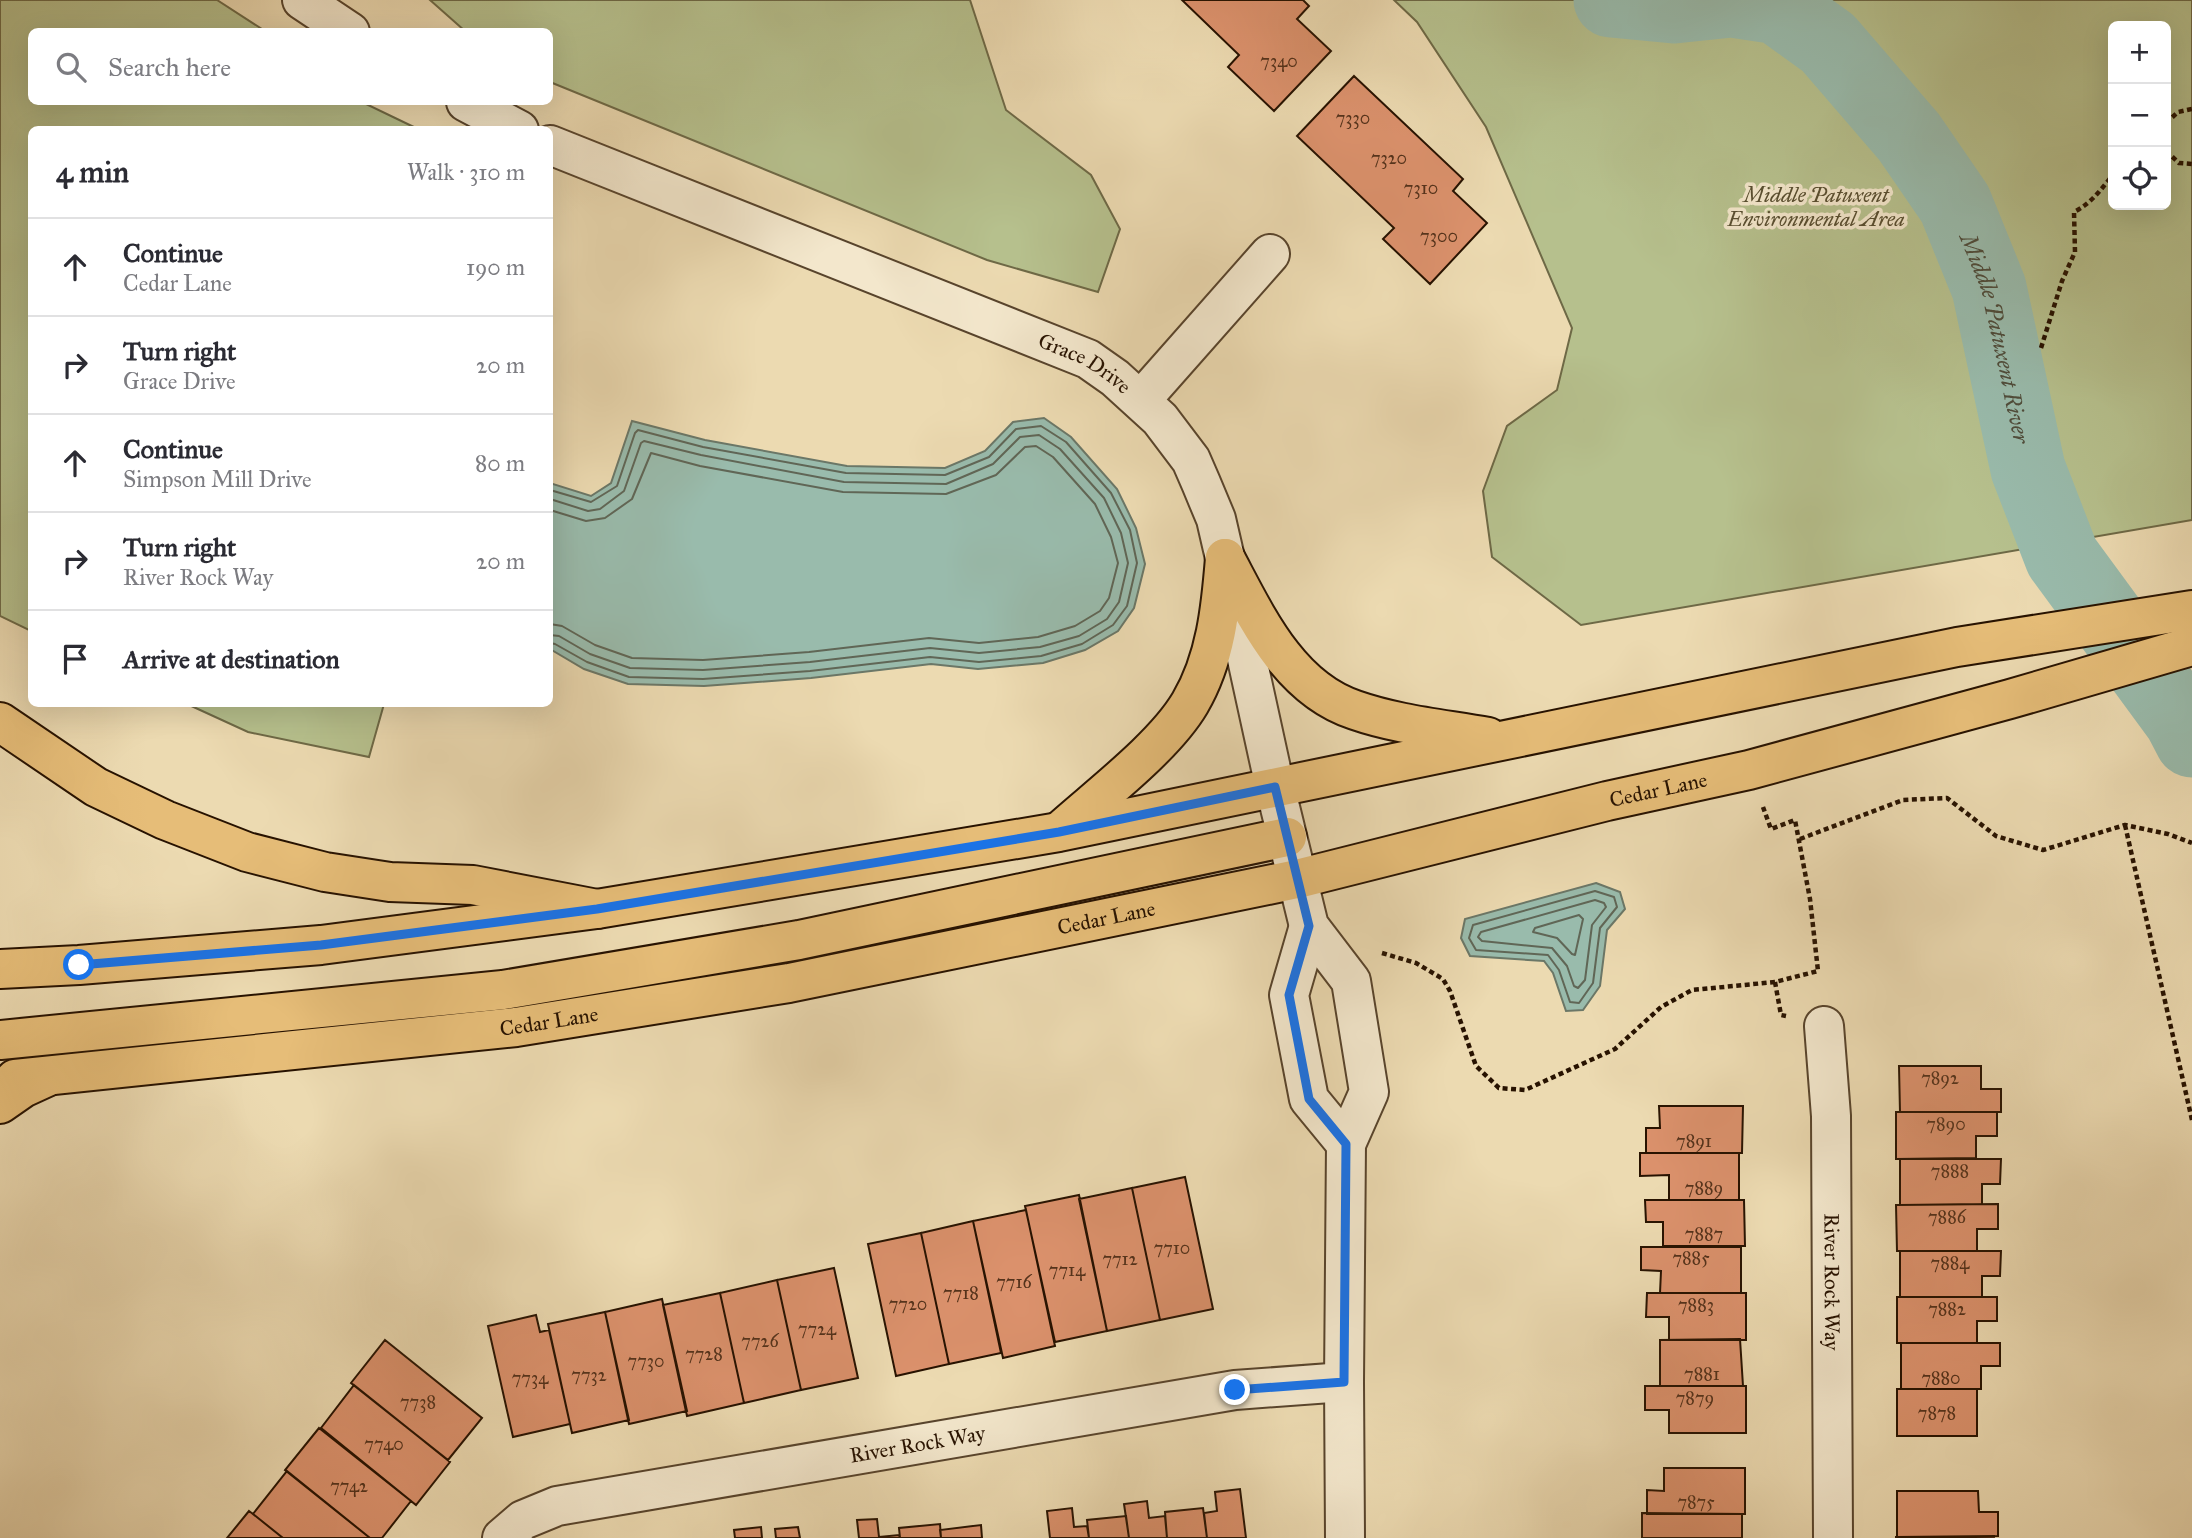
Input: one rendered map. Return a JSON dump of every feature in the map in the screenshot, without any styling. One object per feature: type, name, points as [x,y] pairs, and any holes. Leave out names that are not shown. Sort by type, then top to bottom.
[{"type":"main road","points":[[1225,558],[1263,628],[1291,667],[1324,694],[1353,710],[1379,717],[1506,740]]},
{"type":"main road","points":[[1059,832],[1154,746],[1190,703],[1210,659],[1221,612],[1225,558]]},
{"type":"main road","points":[[0,969],[321,945],[597,909],[1059,832],[1957,647],[2192,610]]},
{"type":"main road","name":"Cedar Lane","points":[[0,1081],[516,1027],[789,983],[1297,879],[1607,801],[1749,770],[2192,646]]},
{"type":"main road","points":[[0,722],[96,787],[165,820],[247,852],[325,872],[390,882],[473,885],[597,909]]},
{"type":"main road","points":[[0,1040],[516,987],[799,940],[1287,837]]},
{"type":"main road","points":[[0,1104],[23,1088],[47,1077]]},
{"type":"street","points":[[302,0],[344,28]]},
{"type":"street","points":[[472,105],[511,126]]},
{"type":"street","name":"Grace Drive","points":[[553,146],[1088,359],[1115,378],[1160,419],[1191,460],[1216,519],[1275,787],[1309,926]]},
{"type":"street","points":[[1141,400],[1270,254]]},
{"type":"street","points":[[1309,926],[1289,995],[1309,1099],[1346,1144]]},
{"type":"street","points":[[1309,926],[1351,981],[1368,1092],[1346,1144],[1345,1538]]},
{"type":"street","name":"River Rock Way","points":[[1824,1026],[1831,1116],[1833,1538]]},
{"type":"street","name":"River Rock Way","points":[[502,1538],[523,1520],[557,1506],[1235,1390],[1344,1382]]},
{"type":"path","points":[[2171,118],[2178,112],[2192,109]]},
{"type":"path","points":[[2172,158],[2179,163],[2192,164]]},
{"type":"path","points":[[2041,348],[2062,281],[2075,252],[2074,212],[2086,206],[2108,182]]},
{"type":"path","points":[[1372,949],[1416,963],[1443,979],[1450,990],[1476,1066],[1499,1088],[1525,1090],[1615,1049],[1661,1007],[1692,990],[1774,982],[1818,971],[1795,820],[1771,829],[1749,770]]},
{"type":"path","points":[[1800,839],[1903,800],[1947,798],[1996,836],[2043,850],[2124,825],[2168,834],[2192,843]]},
{"type":"path","points":[[2124,825],[2192,1120]]},
{"type":"green space","points":[[0,0],[217,0],[260,28],[28,28],[28,105],[368,105],[412,126],[28,126],[28,630],[0,616]]},
{"type":"green space","points":[[430,0],[970,0],[1006,110],[1091,175],[1120,229],[1098,292],[987,260],[553,83],[553,28],[462,28]]},
{"type":"green space","name":"Middle Patuxent Environmental Area","points":[[1394,0],[2192,0],[2192,520],[1581,625],[1492,557],[1483,491],[1507,426],[1557,390],[1572,328],[1486,127],[1417,22]]},
{"type":"green space","points":[[194,707],[383,707],[369,757],[248,732]]},
{"type":"water","points":[[1044,418],[1071,437],[1117,489],[1136,528],[1145,564],[1134,608],[1118,631],[1085,650],[1043,663],[978,669],[931,664],[811,678],[704,686],[628,684],[584,669],[553,651],[553,484],[591,496],[611,483],[632,421],[705,440],[847,466],[945,468],[985,451],[1013,422]]},
{"type":"water","points":[[1596,883],[1620,892],[1625,909],[1607,930],[1600,986],[1583,1010],[1566,1011],[1553,973],[1544,961],[1470,956],[1461,938],[1465,919]]},
{"type":"building","points":[[1182,0],[1303,0],[1309,6],[1297,19],[1331,51],[1274,111],[1228,67],[1239,55]]},
{"type":"building","points":[[1354,76],[1463,179],[1453,191],[1487,223],[1430,284],[1383,239],[1394,228],[1297,136]]},
{"type":"building","points":[[1899,1066],[1981,1066],[1981,1089],[2001,1089],[2001,1112],[1900,1112]]},
{"type":"building","points":[[1659,1106],[1743,1106],[1742,1153],[1646,1153],[1646,1128],[1660,1128]]},
{"type":"building","points":[[1896,1112],[1997,1112],[1997,1136],[1976,1136],[1976,1158],[1896,1159]]},
{"type":"building","points":[[1640,1153],[1739,1153],[1739,1200],[1669,1200],[1669,1175],[1640,1176]]},
{"type":"building","points":[[1900,1159],[2001,1159],[2000,1184],[1982,1184],[1982,1204],[1900,1205]]},
{"type":"building","points":[[1185,1177],[1213,1309],[1160,1320],[1132,1188]]},
{"type":"building","points":[[1132,1188],[1160,1320],[1107,1331],[1079,1199]]},
{"type":"building","points":[[1079,1195],[1107,1331],[1055,1342],[1025,1206]]},
{"type":"building","points":[[1645,1200],[1744,1200],[1745,1246],[1663,1246],[1663,1222],[1646,1222]]},
{"type":"building","points":[[1998,1204],[1998,1229],[1977,1229],[1977,1251],[1897,1251],[1896,1205]]},
{"type":"building","points":[[1026,1210],[1055,1346],[1003,1358],[973,1221]]},
{"type":"building","points":[[973,1221],[1001,1353],[949,1364],[921,1233]]},
{"type":"building","points":[[921,1233],[949,1364],[896,1376],[868,1244]]},
{"type":"building","points":[[1641,1247],[1741,1247],[1741,1293],[1660,1293],[1661,1271],[1641,1270]]},
{"type":"building","points":[[1900,1251],[2001,1251],[2000,1276],[1982,1276],[1982,1297],[1900,1297]]},
{"type":"building","points":[[834,1268],[858,1378],[801,1390],[777,1280]]},
{"type":"building","points":[[777,1280],[801,1390],[744,1403],[720,1293]]},
{"type":"building","points":[[720,1293],[744,1403],[687,1416],[663,1305]]},
{"type":"building","points":[[1647,1293],[1746,1293],[1746,1340],[1669,1340],[1669,1317],[1646,1317]]},
{"type":"building","points":[[1897,1297],[1997,1297],[1997,1321],[1977,1321],[1977,1343],[1897,1343]]},
{"type":"building","points":[[662,1299],[687,1411],[629,1424],[605,1312]]},
{"type":"building","points":[[605,1312],[629,1420],[572,1433],[548,1324]]},
{"type":"building","points":[[536,1315],[540,1332],[549,1330],[570,1424],[513,1437],[488,1326]]},
{"type":"building","points":[[1740,1339],[1743,1386],[1660,1386],[1660,1340]]},
{"type":"building","points":[[385,1340],[482,1418],[448,1460],[351,1383]]},
{"type":"building","points":[[1901,1343],[2000,1343],[2000,1366],[1981,1366],[1981,1389],[1901,1389]]},
{"type":"building","points":[[354,1385],[450,1462],[416,1505],[321,1428]]},
{"type":"building","points":[[1645,1386],[1746,1386],[1746,1433],[1669,1433],[1669,1410],[1645,1410]]},
{"type":"building","points":[[1897,1389],[1977,1389],[1977,1436],[1897,1436]]},
{"type":"building","points":[[319,1428],[411,1501],[382,1538],[370,1538],[285,1470]]},
{"type":"building","points":[[1664,1468],[1745,1468],[1745,1514],[1647,1514],[1647,1490],[1664,1491]]},
{"type":"building","points":[[287,1471],[370,1538],[283,1538],[253,1514]]},
{"type":"building","points":[[1240,1489],[1246,1538],[1207,1538],[1204,1513],[1217,1511],[1215,1492]]},
{"type":"building","points":[[1897,1491],[1978,1491],[1979,1512],[1998,1512],[1998,1536],[1897,1537]]},
{"type":"building","points":[[1147,1501],[1149,1518],[1165,1516],[1167,1538],[1129,1538],[1124,1504]]},
{"type":"building","points":[[1072,1508],[1074,1527],[1087,1526],[1089,1538],[1050,1538],[1047,1511]]},
{"type":"building","points":[[1203,1508],[1207,1538],[1167,1538],[1165,1512]]},
{"type":"building","points":[[249,1511],[253,1514],[283,1538],[227,1538]]},
{"type":"building","points":[[1642,1513],[1742,1514],[1742,1538],[1642,1538]]},
{"type":"building","points":[[1126,1516],[1129,1538],[1089,1538],[1087,1520]]},
{"type":"building","points":[[877,1519],[879,1537],[899,1535],[900,1538],[859,1538],[857,1520]]},
{"type":"building","points":[[940,1524],[941,1538],[900,1538],[899,1528]]},
{"type":"building","points":[[981,1525],[982,1538],[941,1538],[940,1530]]},
{"type":"building","points":[[761,1527],[762,1538],[735,1538],[734,1530]]},
{"type":"building","points":[[798,1527],[800,1538],[776,1538],[775,1529]]},
{"type":"building","points":[[1895,1537],[1897,1537],[1994,1538]]},
{"type":"waterway","name":"Middle Patuxent River","points":[[1611,0],[1674,6],[1731,0],[1778,7],[1828,43],[1909,137],[1955,204],[1989,288],[2028,469],[2062,557],[2181,719],[2192,740]]},
{"type":"route","points":[[79,965],[321,945],[597,909],[1059,832],[1275,787],[1309,926],[1289,995],[1309,1099],[1346,1144],[1344,1382],[1235,1390]]}]
